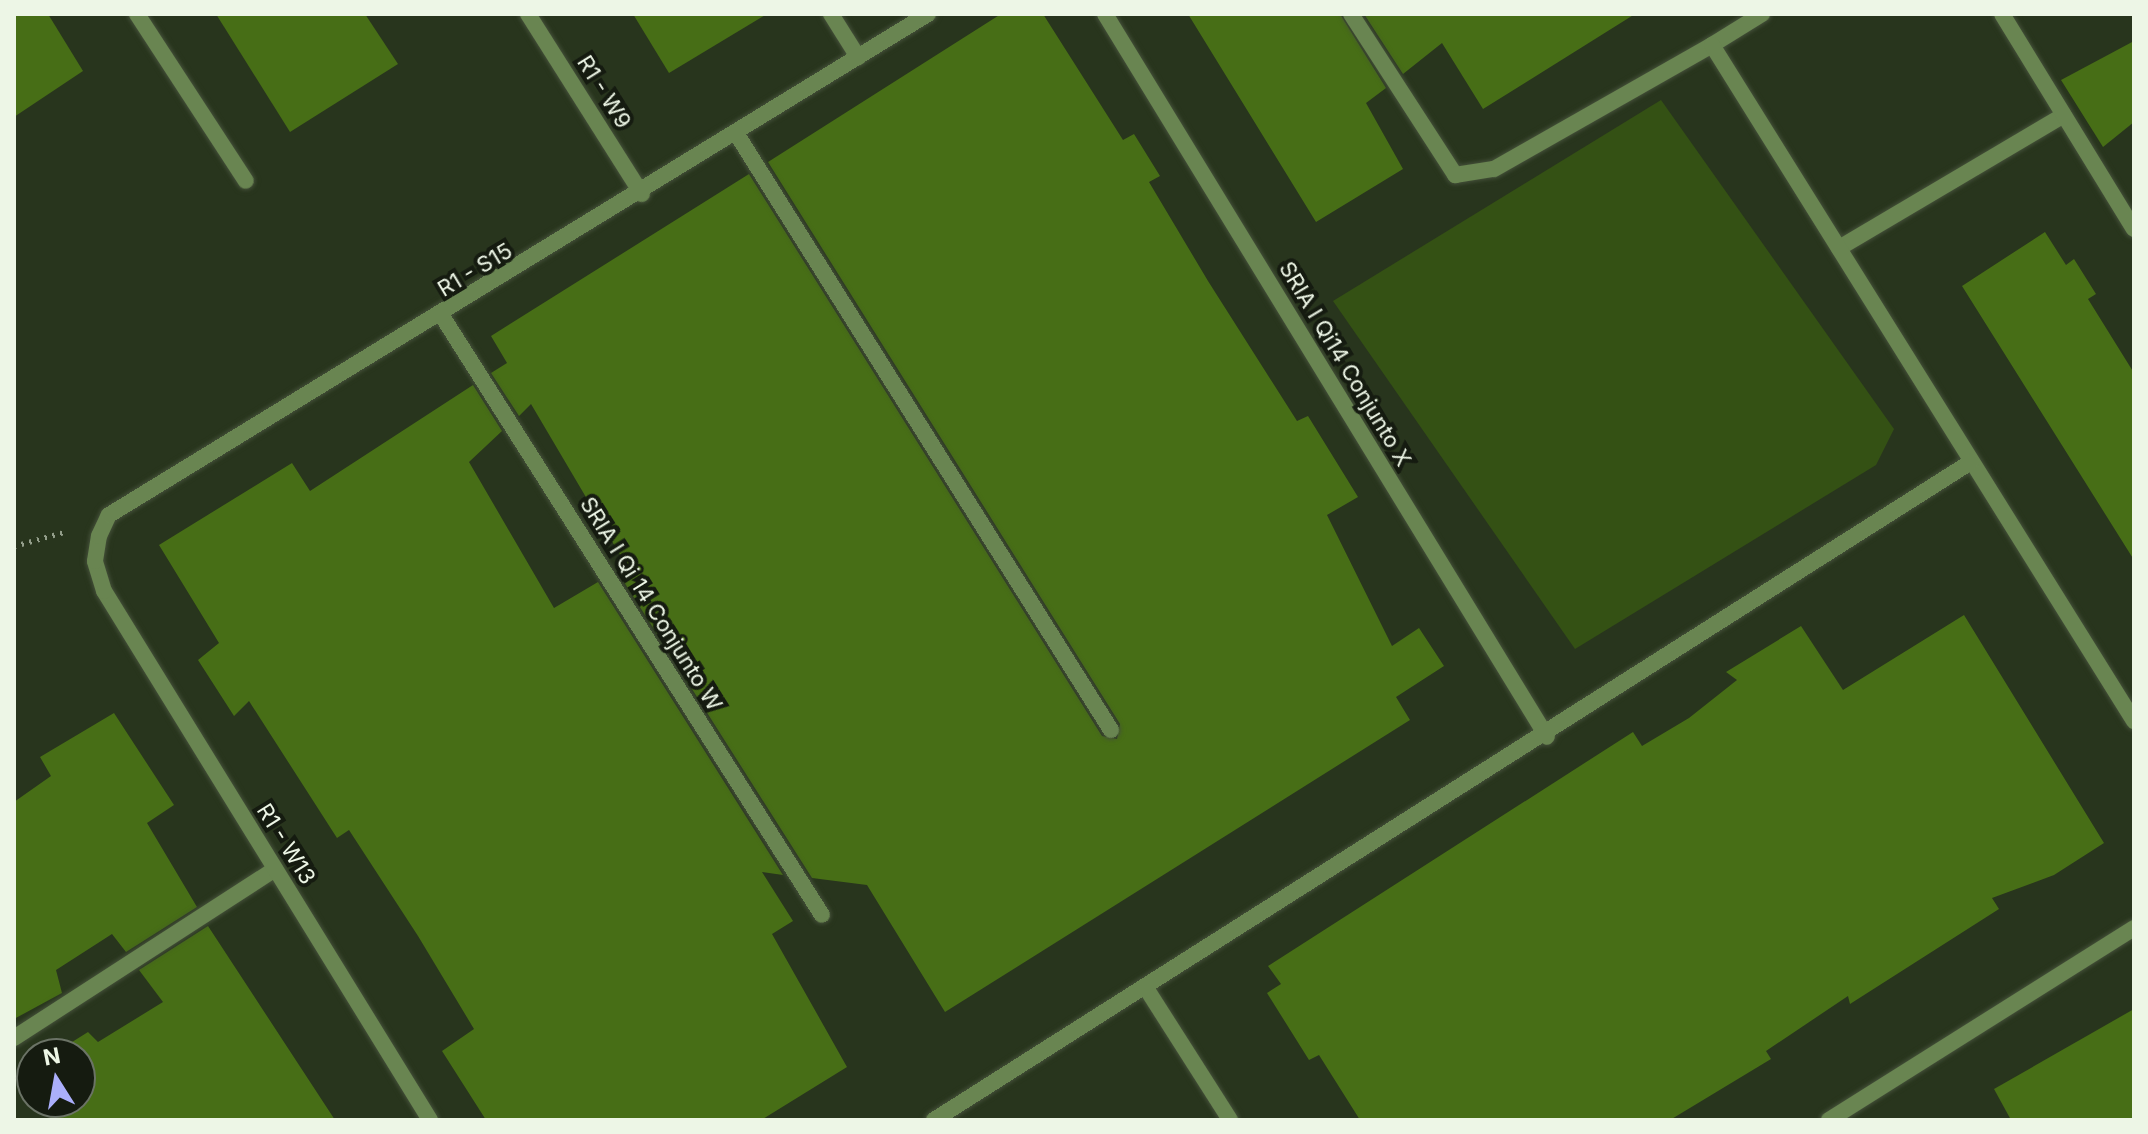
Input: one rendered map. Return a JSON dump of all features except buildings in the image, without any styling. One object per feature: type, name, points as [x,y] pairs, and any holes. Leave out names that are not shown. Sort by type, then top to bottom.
[{"type":"street","points":[[137,14],[246,181]]},
{"type":"street","name":"R1 - W9","points":[[528,14],[642,194]]},
{"type":"street","points":[[831,14],[858,57]]},
{"type":"street","name":"R1 - S15","points":[[104,591],[95,561],[109,515],[642,194],[928,14]]},
{"type":"street","name":"SRIA I Qi14 Conjunto X","points":[[1105,14],[1547,737]]},
{"type":"street","points":[[1351,14],[1455,175],[1494,169],[1762,14]]},
{"type":"street","points":[[2002,14],[2134,229]]},
{"type":"street","points":[[1712,45],[2134,721]]},
{"type":"street","points":[[1839,248],[2064,115]]},
{"type":"street","points":[[736,133],[1111,730]]},
{"type":"street","name":"SRIA I Qi 14 Conjunto W","points":[[442,316],[822,915]]},
{"type":"street","points":[[934,1120],[1547,737],[1971,462]]},
{"type":"street","name":"R1 - W13","points":[[104,591],[430,1120]]},
{"type":"street","points":[[14,1038],[275,869]]},
{"type":"street","points":[[1838,1118],[2134,928]]},
{"type":"street","points":[[1146,988],[1230,1120]]},
{"type":"green space","points":[[1661,100],[1894,429],[1876,465],[1575,649],[1333,301]]}]
